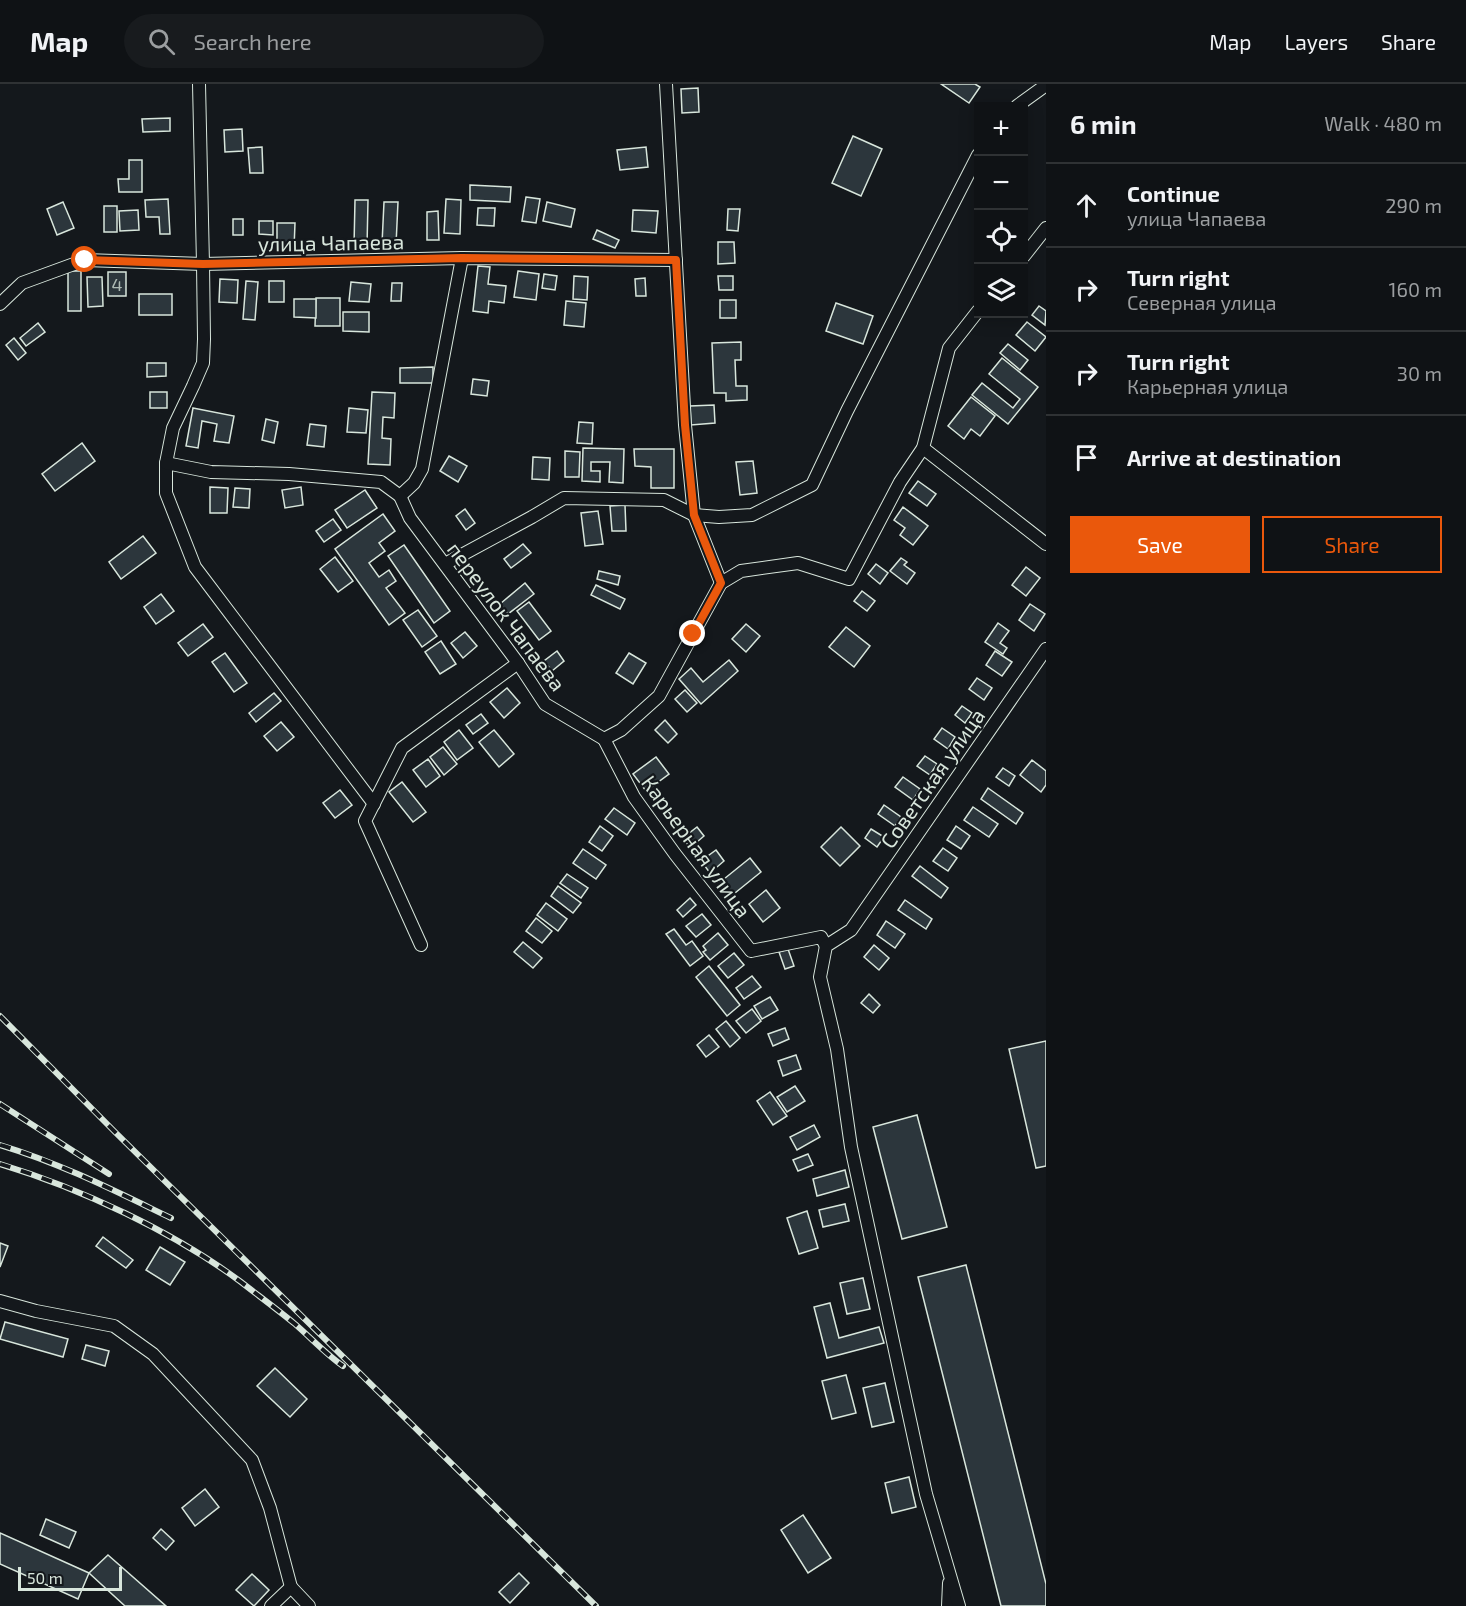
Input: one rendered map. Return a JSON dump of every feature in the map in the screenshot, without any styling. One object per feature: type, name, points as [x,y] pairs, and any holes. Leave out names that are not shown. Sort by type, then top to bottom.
[{"type":"street","points":[[199,84],[204,339],[202,363],[173,428],[166,463],[166,493],[195,567],[374,804]]},
{"type":"street","points":[[666,84],[685,425],[694,515],[721,583]]},
{"type":"street","points":[[1023,102],[1046,85]]},
{"type":"street","points":[[445,564],[564,498],[664,500],[694,515],[719,517],[752,515],[812,485],[847,411],[977,156]]},
{"type":"street","points":[[1028,250],[1046,228]]},
{"type":"street","points":[[166,463],[211,472],[289,474],[381,482],[400,496],[414,483],[422,469],[462,258]]},
{"type":"street","name":"улица Чапаева","points":[[0,304],[22,283],[85,260],[203,264],[462,258],[676,260]]},
{"type":"street","points":[[604,738],[621,730],[659,696],[721,583],[741,571],[798,563],[849,579],[900,482],[923,448],[949,348],[974,316]]},
{"type":"street","points":[[923,448],[1046,544]]},
{"type":"street","name":"переулок Чапаева","points":[[400,496],[410,518],[518,663],[545,704],[604,738]]},
{"type":"street","name":"Советская улица","points":[[826,946],[851,930],[1046,649]]},
{"type":"street","points":[[421,945],[365,821],[402,748],[518,663]]},
{"type":"street","name":"Карьерная улица","points":[[604,738],[634,797],[675,854],[751,951],[821,937],[826,946]]},
{"type":"street","points":[[826,946],[820,977],[837,1049],[851,1147],[926,1494],[959,1606]]},
{"type":"street","points":[[0,1301],[36,1311],[114,1326],[153,1354],[252,1460],[270,1508],[291,1587],[309,1606]]},
{"type":"street","points":[[948,1606],[949,1572]]},
{"type":"street","points":[[271,1606],[291,1587]]},
{"type":"building","points":[[941,84],[975,84],[980,87],[969,103]]},
{"type":"building","points":[[698,88],[699,112],[682,113],[681,89]]},
{"type":"building","points":[[170,118],[170,131],[143,132],[142,119]]},
{"type":"building","points":[[242,129],[243,151],[225,152],[224,130]]},
{"type":"building","points":[[853,136],[882,149],[861,196],[832,183]]},
{"type":"building","points":[[262,147],[263,173],[250,173],[248,148]]},
{"type":"building","points":[[646,147],[648,167],[620,170],[617,150]]},
{"type":"building","points":[[129,160],[142,160],[142,192],[119,192],[118,179],[129,179]]},
{"type":"building","points":[[470,185],[511,187],[510,202],[470,200]]},
{"type":"building","points":[[526,197],[540,199],[536,223],[522,221]]},
{"type":"building","points":[[168,199],[170,234],[160,234],[159,217],[146,217],[145,200]]},
{"type":"building","points":[[446,199],[461,200],[460,234],[444,233]]},
{"type":"building","points":[[355,200],[368,200],[367,247],[354,246]]},
{"type":"building","points":[[63,202],[74,228],[57,235],[47,209]]},
{"type":"building","points":[[384,202],[398,202],[396,245],[382,244]]},
{"type":"building","points":[[547,202],[575,209],[571,227],[543,221]]},
{"type":"building","points":[[104,206],[117,206],[117,232],[104,232]]},
{"type":"building","points":[[478,208],[495,208],[494,226],[477,225]]},
{"type":"building","points":[[728,209],[740,209],[738,231],[727,230]]},
{"type":"building","points":[[138,210],[139,230],[120,231],[119,211]]},
{"type":"building","points":[[633,210],[658,211],[656,233],[632,231]]},
{"type":"building","points":[[438,211],[439,240],[427,240],[427,212]]},
{"type":"building","points":[[233,219],[243,219],[243,235],[233,235]]},
{"type":"building","points":[[259,221],[273,221],[273,235],[259,234]]},
{"type":"building","points":[[277,223],[295,223],[294,249],[277,249]]},
{"type":"building","points":[[597,230],[619,240],[615,248],[593,239]]},
{"type":"building","points":[[718,242],[734,242],[735,263],[718,264]]},
{"type":"building","points":[[478,266],[490,267],[488,284],[506,286],[504,303],[489,301],[488,313],[473,311]]},
{"type":"building","points":[[68,271],[81,271],[81,311],[68,311]]},
{"type":"building","points":[[518,271],[539,274],[536,300],[514,297]]},
{"type":"building","points":[[108,272],[126,272],[126,296],[108,296]]},
{"type":"building","points":[[544,274],[557,276],[555,290],[542,288]]},
{"type":"building","points":[[574,276],[588,277],[587,300],[573,299]]},
{"type":"building","points":[[718,276],[733,276],[733,290],[719,290]]},
{"type":"building","points":[[87,277],[102,277],[103,306],[88,307]]},
{"type":"building","points":[[645,278],[646,296],[636,296],[635,279]]},
{"type":"building","points":[[220,279],[238,280],[237,303],[219,302]]},
{"type":"building","points":[[246,281],[258,282],[255,320],[243,319]]},
{"type":"building","points":[[269,281],[284,281],[284,302],[269,302]]},
{"type":"building","points":[[351,282],[371,284],[369,302],[349,301]]},
{"type":"building","points":[[392,283],[402,283],[401,301],[391,301]]},
{"type":"building","points":[[139,294],[172,294],[172,315],[139,315]]},
{"type":"building","points":[[316,298],[340,298],[340,326],[315,326]]},
{"type":"building","points":[[294,299],[316,299],[316,318],[294,317]]},
{"type":"building","points":[[720,300],[736,300],[736,318],[720,318]]},
{"type":"building","points":[[566,301],[586,303],[584,327],[564,325]]},
{"type":"building","points":[[836,303],[873,316],[863,344],[826,331]]},
{"type":"building","points":[[1039,306],[1046,311],[1045,325],[1032,315]]},
{"type":"building","points":[[343,312],[369,312],[369,332],[343,331]]},
{"type":"building","points":[[1027,322],[1046,337],[1035,351],[1016,335]]},
{"type":"building","points":[[38,323],[45,332],[26,346],[20,338]]},
{"type":"building","points":[[14,338],[26,353],[18,360],[6,345]]},
{"type":"building","points":[[741,342],[741,360],[735,360],[736,386],[747,386],[747,400],[726,401],[726,393],[714,393],[712,343]]},
{"type":"building","points":[[1008,344],[1028,360],[1020,370],[1000,353]]},
{"type":"building","points":[[1002,358],[1038,387],[1008,424],[972,395],[982,383],[1013,408],[1020,399],[989,374]]},
{"type":"building","points":[[147,363],[166,363],[166,376],[147,377]]},
{"type":"building","points":[[433,367],[433,383],[400,383],[400,368]]},
{"type":"building","points":[[473,379],[489,381],[487,396],[471,394]]},
{"type":"building","points":[[150,392],[167,392],[167,408],[150,408]]},
{"type":"building","points":[[372,392],[395,393],[394,418],[383,417],[382,438],[391,439],[390,465],[368,464]]},
{"type":"building","points":[[971,397],[995,416],[980,436],[971,429],[964,439],[948,426]]},
{"type":"building","points":[[714,405],[715,423],[691,425],[690,406]]},
{"type":"building","points":[[193,408],[234,416],[229,443],[214,441],[217,424],[202,421],[198,448],[186,446]]},
{"type":"building","points":[[349,408],[368,410],[366,433],[347,432]]},
{"type":"building","points":[[266,419],[278,422],[274,443],[262,440]]},
{"type":"building","points":[[579,422],[593,423],[592,444],[577,443]]},
{"type":"building","points":[[310,424],[326,426],[324,447],[307,445]]},
{"type":"building","points":[[82,443],[95,461],[55,491],[42,474]]},
{"type":"building","points":[[583,448],[624,449],[623,483],[609,482],[610,462],[591,462],[591,471],[600,471],[600,482],[582,481]]},
{"type":"building","points":[[634,449],[674,449],[674,488],[651,488],[651,467],[635,466]]},
{"type":"building","points":[[565,451],[580,452],[579,477],[565,477]]},
{"type":"building","points":[[449,456],[467,466],[458,482],[440,471]]},
{"type":"building","points":[[533,457],[550,458],[549,480],[532,479]]},
{"type":"building","points":[[753,461],[757,493],[740,495],[736,462]]},
{"type":"building","points":[[918,481],[936,494],[927,506],[909,493]]},
{"type":"building","points":[[210,487],[228,488],[227,513],[210,513]]},
{"type":"building","points":[[301,487],[303,505],[285,508],[282,490]]},
{"type":"building","points":[[235,488],[250,489],[249,508],[233,507]]},
{"type":"building","points":[[365,490],[377,508],[347,528],[335,510]]},
{"type":"building","points":[[625,505],[626,531],[612,531],[610,506]]},
{"type":"building","points":[[903,507],[928,526],[913,545],[900,535],[905,528],[894,520]]},
{"type":"building","points":[[465,509],[475,523],[466,530],[456,516]]},
{"type":"building","points":[[598,511],[603,544],[585,546],[581,513]]},
{"type":"building","points":[[383,514],[395,531],[379,543],[385,551],[369,563],[379,577],[389,570],[396,581],[386,588],[405,613],[389,625],[335,549]]},
{"type":"building","points":[[333,519],[341,530],[324,542],[316,531]]},
{"type":"building","points":[[143,536],[156,553],[121,579],[109,562]]},
{"type":"building","points":[[523,544],[531,553],[511,568],[504,559]]},
{"type":"building","points":[[404,545],[450,611],[434,623],[388,556]]},
{"type":"building","points":[[335,557],[353,581],[338,592],[320,569]]},
{"type":"building","points":[[901,558],[907,562],[904,565],[915,573],[907,584],[890,571]]},
{"type":"building","points":[[876,564],[888,573],[880,584],[868,574]]},
{"type":"building","points":[[1026,567],[1040,578],[1026,596],[1012,585]]},
{"type":"building","points":[[599,571],[620,576],[618,585],[597,579]]},
{"type":"building","points":[[525,583],[534,594],[508,614],[500,604]]},
{"type":"building","points":[[596,585],[625,599],[620,609],[591,595]]},
{"type":"building","points":[[862,591],[875,601],[867,611],[854,601]]},
{"type":"building","points":[[161,594],[174,611],[156,624],[144,607]]},
{"type":"building","points":[[529,602],[551,631],[539,640],[517,611]]},
{"type":"building","points":[[1030,604],[1045,614],[1034,631],[1019,620]]},
{"type":"building","points":[[418,610],[437,636],[422,647],[403,620]]},
{"type":"building","points":[[998,623],[1009,631],[1000,643],[1007,648],[1003,654],[985,642]]},
{"type":"building","points":[[203,624],[213,637],[188,656],[178,643]]},
{"type":"building","points":[[746,624],[760,636],[746,652],[732,639]]},
{"type":"building","points":[[846,627],[870,646],[854,667],[829,647]]},
{"type":"building","points":[[465,632],[477,646],[463,658],[451,643]]},
{"type":"building","points":[[441,641],[456,664],[440,674],[425,652]]},
{"type":"building","points":[[557,651],[564,661],[552,671],[544,661]]},
{"type":"building","points":[[995,651],[1012,662],[1002,676],[986,665]]},
{"type":"building","points":[[225,653],[247,683],[234,692],[212,662]]},
{"type":"building","points":[[629,653],[646,663],[633,684],[616,673]]},
{"type":"building","points":[[729,660],[738,671],[701,704],[679,679],[691,668],[703,682]]},
{"type":"building","points":[[977,678],[992,688],[984,700],[969,689]]},
{"type":"building","points":[[507,688],[520,703],[504,718],[490,702]]},
{"type":"building","points":[[685,690],[697,703],[687,712],[675,699]]},
{"type":"building","points":[[274,693],[281,701],[256,722],[249,713]]},
{"type":"building","points":[[962,706],[972,713],[965,723],[955,715]]},
{"type":"building","points":[[481,714],[488,723],[473,734],[466,725]]},
{"type":"building","points":[[665,720],[677,734],[668,743],[655,730]]},
{"type":"building","points":[[281,722],[294,737],[277,751],[264,736]]},
{"type":"building","points":[[942,728],[955,737],[948,749],[934,739]]},
{"type":"building","points":[[459,730],[473,748],[457,760],[444,742]]},
{"type":"building","points":[[494,730],[514,754],[499,767],[479,742]]},
{"type":"building","points":[[443,747],[457,764],[444,775],[430,757]]},
{"type":"building","points":[[925,756],[937,764],[930,775],[917,766]]},
{"type":"building","points":[[656,757],[669,774],[646,791],[633,774]]},
{"type":"building","points":[[428,759],[440,776],[426,787],[413,770]]},
{"type":"building","points":[[1032,760],[1046,771],[1046,785],[1041,792],[1020,775]]},
{"type":"building","points":[[1003,768],[1015,776],[1009,786],[996,777]]},
{"type":"building","points":[[903,777],[920,789],[913,800],[895,787]]},
{"type":"building","points":[[402,782],[426,812],[413,822],[389,792]]},
{"type":"building","points":[[988,788],[1023,813],[1016,824],[981,799]]},
{"type":"building","points":[[340,790],[352,805],[335,818],[323,803]]},
{"type":"building","points":[[884,805],[901,817],[895,826],[878,814]]},
{"type":"building","points":[[973,807],[998,824],[989,837],[964,820]]},
{"type":"building","points":[[614,808],[635,823],[627,835],[605,819]]},
{"type":"building","points":[[600,826],[613,836],[602,851],[589,842]]},
{"type":"building","points":[[956,826],[970,836],[961,849],[947,840]]},
{"type":"building","points":[[697,827],[704,836],[690,848],[683,838]]},
{"type":"building","points":[[841,827],[860,846],[840,866],[821,847]]},
{"type":"building","points":[[871,829],[884,837],[877,847],[865,838]]},
{"type":"building","points":[[943,848],[957,858],[948,871],[933,861]]},
{"type":"building","points":[[583,849],[606,865],[596,879],[573,863]]},
{"type":"building","points":[[716,850],[724,861],[710,873],[701,861]]},
{"type":"building","points":[[750,858],[761,872],[730,897],[719,883]]},
{"type":"building","points":[[920,866],[948,888],[941,898],[912,876]]},
{"type":"building","points":[[567,874],[588,888],[581,898],[560,883]]},
{"type":"building","points":[[558,886],[581,903],[573,913],[551,896]]},
{"type":"building","points":[[766,890],[780,908],[763,922],[749,904]]},
{"type":"building","points":[[690,898],[696,905],[683,917],[677,910]]},
{"type":"building","points":[[905,900],[932,919],[926,929],[898,910]]},
{"type":"building","points":[[546,903],[567,919],[558,931],[537,915]]},
{"type":"building","points":[[702,914],[711,925],[696,937],[686,926]]},
{"type":"building","points":[[536,918],[552,931],[542,943],[526,931]]},
{"type":"building","points":[[886,921],[905,934],[895,948],[877,935]]},
{"type":"building","points":[[674,929],[686,945],[692,941],[703,956],[690,966],[666,934]]},
{"type":"building","points":[[718,933],[728,945],[710,960],[703,952],[706,950],[703,946]]},
{"type":"building","points":[[523,942],[542,958],[533,968],[514,952]]},
{"type":"building","points":[[874,945],[889,958],[879,970],[864,957]]},
{"type":"building","points":[[788,949],[794,966],[785,969],[779,952]]},
{"type":"building","points":[[734,953],[744,965],[728,978],[718,966]]},
{"type":"building","points":[[709,966],[740,1005],[727,1016],[696,977]]},
{"type":"building","points":[[752,976],[761,987],[744,999],[736,988]]},
{"type":"building","points":[[869,994],[880,1005],[873,1013],[861,1003]]},
{"type":"building","points":[[770,997],[778,1010],[762,1019],[754,1006]]},
{"type":"building","points":[[752,1009],[761,1021],[746,1033],[736,1021]]},
{"type":"building","points":[[726,1021],[740,1038],[730,1047],[716,1029]]},
{"type":"building","points":[[785,1028],[789,1039],[773,1046],[768,1034]]},
{"type":"building","points":[[709,1035],[719,1047],[706,1057],[697,1045]]},
{"type":"building","points":[[1046,1041],[1046,1166],[1036,1168],[1009,1049]]},
{"type":"building","points":[[796,1055],[801,1069],[783,1076],[778,1061]]},
{"type":"building","points":[[795,1086],[805,1101],[787,1112],[777,1097]]},
{"type":"building","points":[[770,1092],[787,1116],[773,1125],[757,1101]]},
{"type":"building","points":[[917,1115],[947,1227],[902,1239],[873,1127]]},
{"type":"building","points":[[814,1125],[820,1137],[797,1150],[790,1137]]},
{"type":"building","points":[[808,1154],[813,1165],[798,1171],[793,1160]]},
{"type":"building","points":[[845,1170],[849,1187],[817,1196],[813,1179]]},
{"type":"building","points":[[845,1204],[849,1221],[823,1227],[819,1210]]},
{"type":"building","points":[[807,1211],[818,1248],[799,1254],[787,1218]]},
{"type":"building","points":[[103,1237],[133,1260],[126,1268],[96,1246]]},
{"type":"building","points":[[0,1243],[8,1246],[0,1267]]},
{"type":"building","points":[[160,1247],[185,1262],[170,1285],[146,1270]]},
{"type":"building","points":[[966,1265],[1046,1584],[1046,1606],[1001,1606],[918,1277]]},
{"type":"building","points":[[863,1278],[870,1309],[847,1314],[840,1283]]},
{"type":"building","points":[[830,1303],[839,1338],[879,1327],[884,1343],[827,1358],[814,1307]]},
{"type":"building","points":[[5,1322],[68,1339],[63,1357],[0,1339]]},
{"type":"building","points":[[86,1345],[109,1351],[105,1366],[82,1359]]},
{"type":"building","points":[[275,1368],[307,1399],[290,1417],[257,1386]]},
{"type":"building","points":[[846,1375],[856,1413],[832,1419],[822,1381]]},
{"type":"building","points":[[885,1383],[894,1422],[872,1427],[863,1388]]},
{"type":"building","points":[[909,1477],[916,1507],[892,1513],[885,1483]]},
{"type":"building","points":[[205,1489],[219,1507],[195,1526],[182,1508]]},
{"type":"building","points":[[803,1515],[831,1558],[808,1573],[781,1530]]},
{"type":"building","points":[[46,1519],[76,1532],[69,1548],[40,1535]]},
{"type":"building","points":[[161,1529],[174,1541],[166,1550],[153,1538]]},
{"type":"building","points":[[0,1533],[89,1573],[78,1599],[0,1564]]},
{"type":"building","points":[[108,1555],[166,1606],[125,1606],[89,1573]]},
{"type":"building","points":[[519,1573],[529,1583],[510,1603],[499,1592]]},
{"type":"building","points":[[252,1574],[269,1590],[254,1606],[236,1590]]},
{"type":"railway","points":[[0,1016],[596,1606]]},
{"type":"railway","points":[[0,1104],[109,1174]]},
{"type":"railway","points":[[0,1145],[66,1169],[171,1218]]},
{"type":"railway","points":[[0,1164],[94,1199],[186,1246],[241,1282],[295,1324],[343,1366]]},
{"type":"route","points":[[85,260],[203,264],[462,258],[676,260],[685,425],[694,515],[721,583],[693,634]]}]
